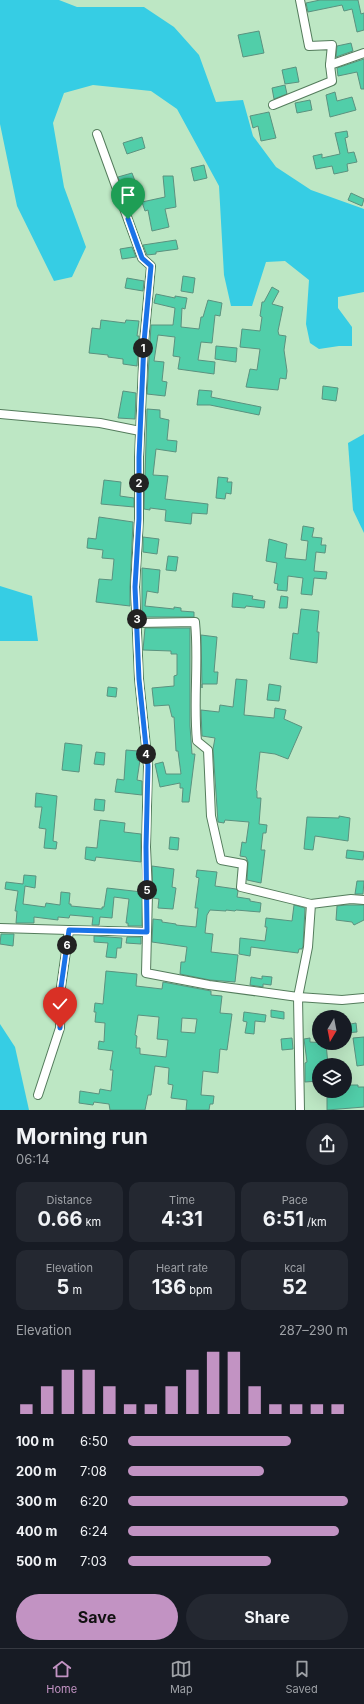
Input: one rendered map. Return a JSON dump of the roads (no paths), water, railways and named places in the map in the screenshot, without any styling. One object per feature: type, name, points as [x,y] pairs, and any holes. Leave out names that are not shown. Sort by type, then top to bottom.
[{"type":"street","points":[[273,105],[332,82],[330,65],[332,45],[309,46],[300,0]]},
{"type":"street","points":[[330,65],[364,53]]},
{"type":"street","points":[[97,134],[142,258],[151,266],[144,342],[140,431],[139,519],[135,587],[139,679],[148,766],[146,847],[146,973],[209,985],[298,997],[342,1000],[364,998]]},
{"type":"street","points":[[0,414],[100,423],[140,431]]},
{"type":"street","points":[[137,623],[195,622],[198,672],[194,715],[197,741],[208,750],[211,816],[221,860],[243,864],[241,887],[311,904],[351,899],[364,900]]},
{"type":"street","points":[[300,1110],[298,997],[308,947],[311,904]]},
{"type":"street","points":[[0,928],[147,932]]},
{"type":"street","points":[[38,1095],[60,1028],[61,987],[69,930]]},
{"type":"water","points":[[0,0],[59,0],[77,7],[144,7],[174,27],[199,55],[216,102],[243,100],[253,136],[276,167],[311,190],[364,209],[364,292],[338,297],[338,308],[352,327],[352,346],[319,349],[310,343],[306,324],[309,280],[285,261],[266,262],[252,306],[231,306],[224,275],[219,186],[177,109],[151,91],[93,85],[64,93],[53,123],[64,187],[86,247],[72,277],[54,281],[17,206],[0,124]]},
{"type":"water","points":[[364,434],[364,533],[353,510],[348,443]]},
{"type":"water","points":[[0,586],[32,596],[38,641],[0,641]]},
{"type":"water","points":[[0,1024],[15,1047],[29,1110],[0,1110]]}]
